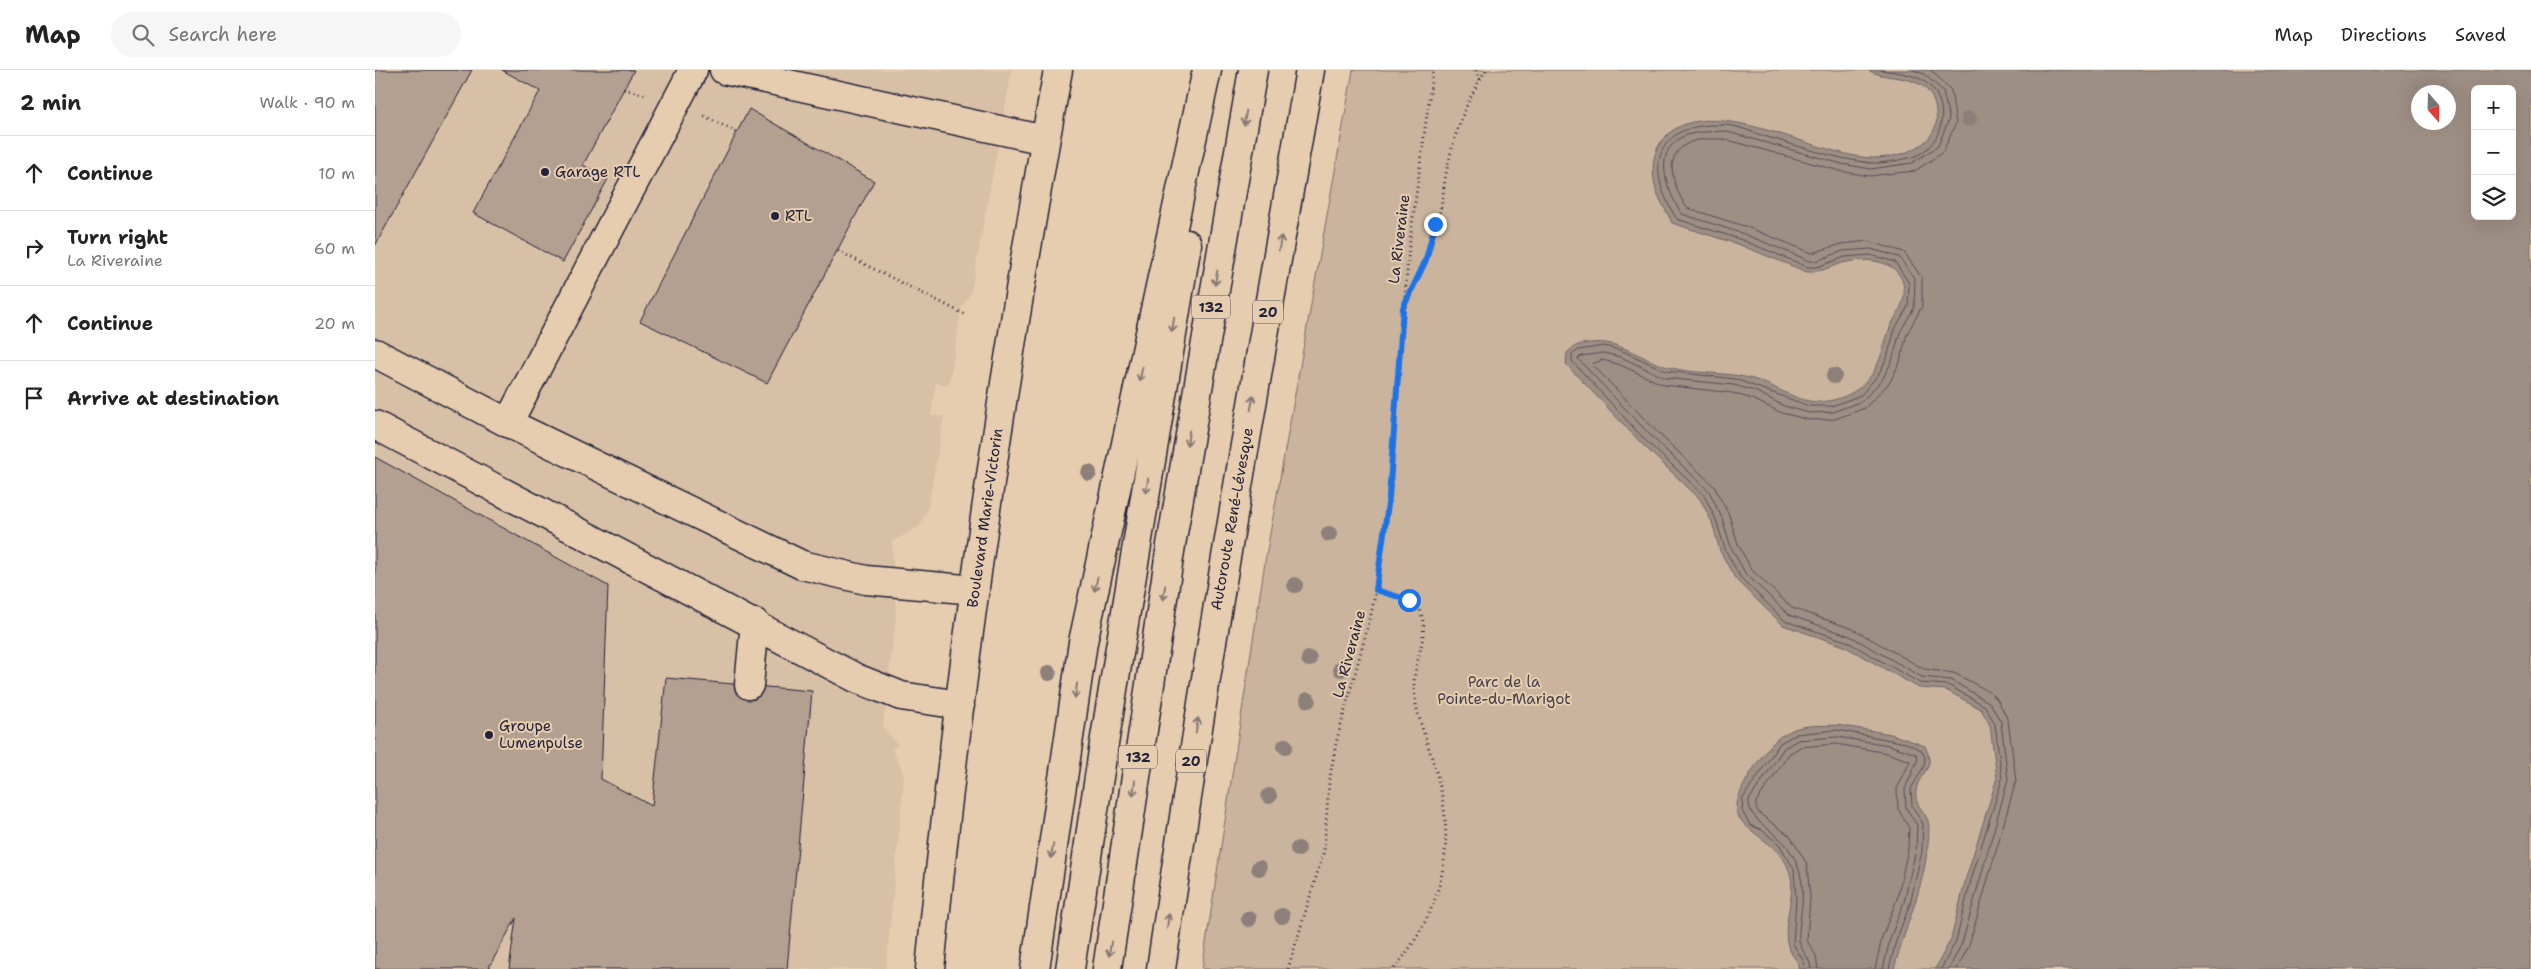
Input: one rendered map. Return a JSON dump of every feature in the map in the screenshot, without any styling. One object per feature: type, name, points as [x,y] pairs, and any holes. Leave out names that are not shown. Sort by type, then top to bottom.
[{"type":"main road","points":[[509,424],[693,70]]},
{"type":"main road","points":[[724,70],[1045,140]]},
{"type":"main road","name":"Boulevard Marie-Victorin","points":[[930,969],[975,590],[1015,311],[1057,70]]},
{"type":"main road","points":[[1035,969],[1083,642],[1207,70]]},
{"type":"main road","points":[[1070,969],[1104,744],[1216,70]]},
{"type":"main road","name":"132","points":[[1107,969],[1179,496],[1253,70]]},
{"type":"main road","name":"Autoroute René-Lévesque","points":[[1161,969],[1190,768],[1225,554],[1310,70]]},
{"type":"main road","points":[[375,353],[509,424],[802,565],[866,580],[975,590]]},
{"type":"main road","points":[[375,425],[837,668],[901,696],[960,705]]},
{"type":"main road","points":[[749,685],[755,624]]},
{"type":"path","name":"La Riveraine","points":[[1288,969],[1324,851],[1329,782],[1336,743],[1370,620],[1376,590],[1389,497],[1403,308],[1433,70]]},
{"type":"path","points":[[1476,70],[1480,80]]},
{"type":"path","points":[[1403,308],[1426,260],[1441,207],[1453,143],[1480,80],[1487,70]]},
{"type":"path","points":[[838,251],[964,314]]},
{"type":"path","points":[[1376,590],[1415,603],[1423,620],[1424,633],[1416,669],[1415,691],[1420,721],[1445,805],[1447,826],[1445,864],[1437,895],[1426,924],[1409,952],[1394,969]]},
{"type":"shaded area","points":[[375,70],[1012,70],[971,292],[962,307],[949,385],[936,383],[931,415],[944,417],[928,508],[919,527],[892,542],[896,615],[883,727],[898,745],[892,749],[903,771],[904,780],[886,969],[375,969]]},
{"type":"green space","name":"Parc de la Pointe-du-Marigot","points":[[1353,70],[2069,70],[2027,969],[1202,969],[1265,562]]},
{"type":"water","points":[[1868,70],[2531,70],[2531,969],[1935,969],[1951,939],[1966,878],[1997,778],[1990,725],[1981,709],[1946,690],[1919,688],[1844,646],[1783,625],[1736,580],[1720,551],[1712,522],[1700,499],[1643,445],[1566,364],[1567,353],[1575,347],[1583,344],[1601,343],[1620,347],[1668,367],[1753,379],[1809,401],[1835,400],[1862,386],[1878,363],[1890,328],[1900,310],[1904,295],[1900,275],[1886,264],[1867,260],[1842,263],[1817,271],[1807,272],[1740,245],[1672,223],[1656,190],[1653,165],[1658,147],[1666,136],[1686,124],[1710,120],[1737,123],[1766,130],[1850,155],[1873,158],[1907,152],[1926,141],[1933,133],[1936,123],[1934,103],[1931,95],[1923,86],[1906,79],[1880,75]]},
{"type":"water","points":[[1837,725],[1891,734],[1925,746],[1928,754],[1928,766],[1920,779],[1916,791],[1916,800],[1928,821],[1929,832],[1925,867],[1894,969],[1800,969],[1789,949],[1786,937],[1792,889],[1789,870],[1777,852],[1745,825],[1737,812],[1737,804],[1744,784],[1757,763],[1778,739],[1792,730],[1803,727]]},
{"type":"building","points":[[375,70],[472,70],[375,246]]},
{"type":"building","name":"Garage RTL","points":[[502,70],[634,70],[583,165],[608,179],[563,262],[473,213],[540,91]]},
{"type":"building","name":"RTL","points":[[749,109],[874,181],[767,383],[640,321]]},
{"type":"building","name":"Groupe Lumenpulse","points":[[375,457],[608,586],[601,779],[652,806],[666,678],[812,691],[787,969],[509,969],[516,918],[488,969],[375,969]]},
{"type":"place","name":"Garage RTL","points":[[545,172]]},
{"type":"place","name":"RTL","points":[[775,216]]},
{"type":"place","name":"Groupe Lumenpulse","points":[[489,735]]},
{"type":"route","points":[[1409,600],[1376,590],[1389,497],[1403,308],[1426,260],[1435,224]]}]
